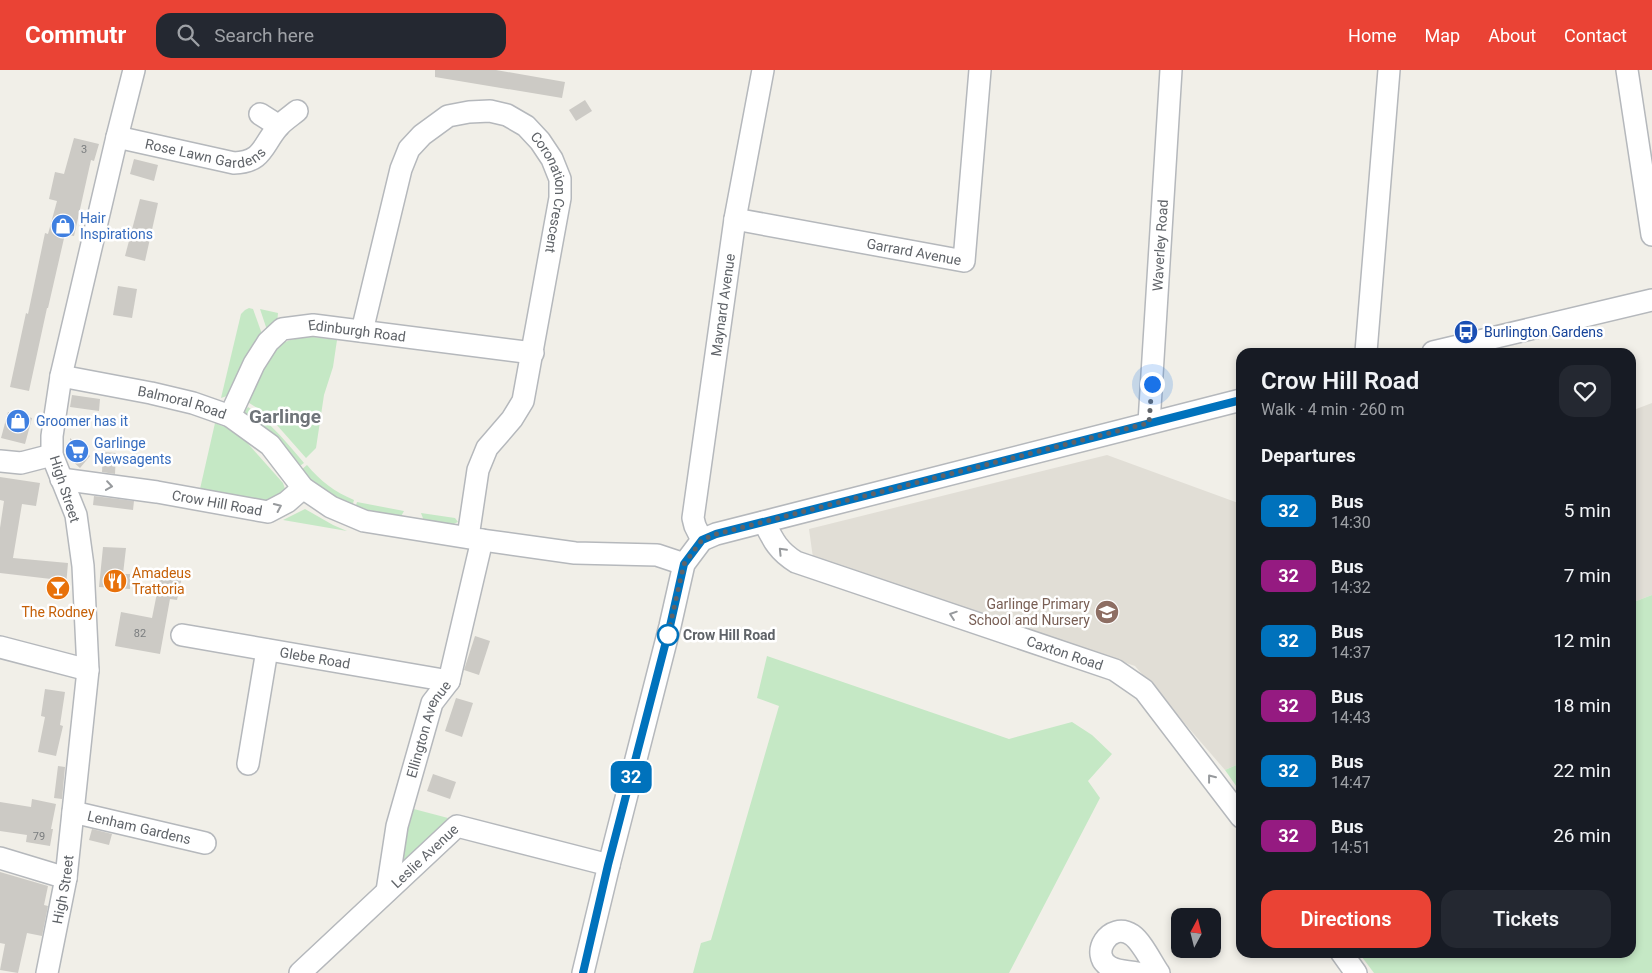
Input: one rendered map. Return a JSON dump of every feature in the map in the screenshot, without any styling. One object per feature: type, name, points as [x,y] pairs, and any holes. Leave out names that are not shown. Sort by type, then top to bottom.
[{"type":"street","name":"High Street","points":[[46,973],[66,878],[88,670],[83,566],[76,515],[52,455],[52,436],[61,376],[134,70]]},
{"type":"street","name":"Maynard Avenue","points":[[702,540],[694,526],[694,518],[735,219],[763,70]]},
{"type":"street","name":"Garrard Avenue","points":[[735,219],[964,261],[980,70]]},
{"type":"street","name":"Waverley Road","points":[[1149,423],[1171,70]]},
{"type":"street","points":[[1366,348],[1389,70]]},
{"type":"street","points":[[1627,70],[1652,236]]},
{"type":"street","name":"Rose Lawn Gardens","points":[[117,137],[234,163],[246,162],[256,158],[279,126],[297,111]]},
{"type":"street","name":"Coronation Crescent","points":[[362,331],[402,169],[409,149],[422,135],[448,116],[490,111],[507,115],[526,126],[552,159],[560,179],[560,198],[523,401],[512,419],[487,448],[478,470],[475,539]]},
{"type":"street","name":"Rose Lawn Gardens","points":[[260,114],[279,126]]},
{"type":"street","points":[[1450,348],[1652,300]]},
{"type":"street","name":"Edinburgh Road","points":[[230,416],[254,364],[268,342],[282,329],[312,325],[533,352]]},
{"type":"street","name":"Balmoral Road","points":[[61,376],[185,401],[230,416],[270,445],[303,488]]},
{"type":"street","points":[[583,973],[608,865],[670,626],[684,564],[702,540],[716,534],[1236,401]]},
{"type":"street","points":[[0,461],[21,463],[52,455]]},
{"type":"street","name":"Crow Hill Road","points":[[61,479],[157,492],[268,512],[288,502],[303,488]]},
{"type":"street","points":[[303,488],[331,507],[364,521],[574,553],[657,555],[684,564]]},
{"type":"street","name":"Caxton Road","points":[[764,522],[783,554],[796,562],[1115,670],[1144,690],[1236,810]]},
{"type":"street","name":"Ellington Avenue","points":[[387,892],[397,826],[432,703],[449,681],[475,539]]},
{"type":"street","name":"Glebe Road","points":[[182,635],[449,681]]},
{"type":"street","points":[[0,647],[88,670]]},
{"type":"street","points":[[248,764],[267,650]]},
{"type":"street","name":"Lenham Gardens","points":[[73,812],[205,843]]},
{"type":"street","name":"Leslie Avenue","points":[[300,973],[457,826],[608,865]]},
{"type":"street","points":[[0,858],[66,878]]},
{"type":"street","points":[[1137,973],[1113,968],[1104,962],[1101,954],[1102,945],[1108,935],[1121,931],[1132,935],[1159,973]]},
{"type":"street","points":[[1345,958],[1356,973]]},
{"type":"shaded area","points":[[1652,403],[1652,595],[1636,601],[1636,409]]},
{"type":"shaded area","name":"Garlinge Primary School and Nursery","points":[[1107,455],[1236,502],[1236,765],[1225,770],[1135,666],[813,558],[809,529]]},
{"type":"green space","points":[[249,308],[253,309],[262,334],[230,392],[227,396],[221,398],[241,314]]},
{"type":"green space","points":[[260,309],[278,313],[277,323],[267,330]]},
{"type":"green space","points":[[313,337],[337,340],[333,367],[324,395],[316,448],[306,458],[268,415],[246,401],[265,362],[276,349],[289,341]]},
{"type":"green space","points":[[248,407],[271,426],[304,463],[297,468],[267,432],[245,414],[244,412]]},
{"type":"green space","points":[[215,423],[235,431],[243,438],[283,483],[284,493],[271,500],[258,500],[200,489]]},
{"type":"green space","points":[[307,465],[328,486],[354,500],[352,507],[316,486],[300,471]]},
{"type":"green space","points":[[357,502],[404,511],[400,518],[355,508]]},
{"type":"green space","points":[[305,509],[333,525],[347,531],[283,520]]},
{"type":"green space","points":[[421,513],[455,518],[458,522],[451,525],[424,521]]},
{"type":"green space","points":[[1652,595],[1652,973],[1374,973],[1363,958],[1636,958],[1636,601]]},
{"type":"green space","points":[[767,656],[1009,739],[1072,722],[1092,735],[1112,754],[1088,781],[1100,798],[1009,973],[693,973],[701,943],[711,940],[779,706],[757,698]]},
{"type":"green space","points":[[1236,765],[1236,786],[1225,770]]},
{"type":"green space","points":[[410,808],[448,818],[423,848],[399,868]]},
{"type":"building","points":[[435,70],[496,70],[565,82],[562,98],[435,77]]},
{"type":"building","points":[[585,100],[592,111],[576,121],[569,110]]},
{"type":"building","points":[[74,138],[99,144],[94,161],[91,160],[74,236],[65,234],[29,391],[10,387],[45,233],[48,234],[57,201],[49,199],[55,172],[64,174]]},
{"type":"building","points":[[134,159],[158,165],[154,181],[130,174]]},
{"type":"building","points":[[140,199],[158,203],[145,261],[125,256]]},
{"type":"building","points":[[118,286],[137,289],[132,318],[113,315]]},
{"type":"building","points":[[72,395],[100,399],[99,411],[70,407]]},
{"type":"building","points":[[8,412],[32,418],[25,444],[1,438]]},
{"type":"building","name":"Garlinge Newsagents","points":[[70,438],[90,456],[80,468],[70,459]]},
{"type":"building","points":[[103,452],[116,453],[115,474],[102,472]]},
{"type":"building","points":[[0,477],[40,483],[36,506],[22,504],[13,558],[68,563],[66,586],[50,585],[51,579],[0,573],[0,528],[4,501],[0,500]]},
{"type":"building","points":[[94,496],[134,501],[133,510],[93,505]]},
{"type":"building","points":[[103,547],[126,548],[123,574],[130,574],[130,589],[99,587]]},
{"type":"building","points":[[161,573],[182,577],[177,600],[170,599],[160,654],[115,646],[121,612],[152,618]]},
{"type":"building","points":[[475,636],[490,641],[479,675],[464,670]]},
{"type":"building","points":[[45,689],[65,692],[60,725],[63,726],[56,756],[38,752],[45,717],[41,716]]},
{"type":"building","points":[[456,698],[473,703],[462,737],[445,731]]},
{"type":"building","points":[[58,766],[65,767],[62,799],[54,798]]},
{"type":"building","points":[[433,774],[456,782],[450,799],[427,791]]},
{"type":"building","points":[[32,799],[56,804],[50,846],[26,842],[27,835],[0,831],[0,802],[31,807]]},
{"type":"building","points":[[92,829],[112,834],[109,845],[89,840]]},
{"type":"building","points":[[0,872],[48,886],[44,905],[48,906],[42,936],[27,933],[18,973],[0,970],[5,944],[0,943]]},
{"type":"bus line","name":"32","points":[[583,973],[608,865],[670,626],[684,564],[702,540],[716,534],[1236,401]]},
{"type":"place","name":"Hair Inspirations","points":[[63,226]]},
{"type":"place","name":"Burlington Gardens","points":[[1466,332]]},
{"type":"place","name":"Groomer has it","points":[[18,421]]},
{"type":"place","name":"Garlinge Newsagents","points":[[77,451]]},
{"type":"place","name":"Amadeus Trattoria","points":[[115,581]]},
{"type":"place","name":"The Rodney","points":[[58,588]]},
{"type":"place","name":"Garlinge Primary School and Nursery","points":[[1107,612]]},
{"type":"place","name":"Crow Hill Road","points":[[668,635]]},
{"type":"district","name":"Garlinge","points":[[285,416]]},
{"type":"route","points":[[668,635],[666,643],[684,564],[702,540],[716,534],[1149,423],[1152,384]]}]
